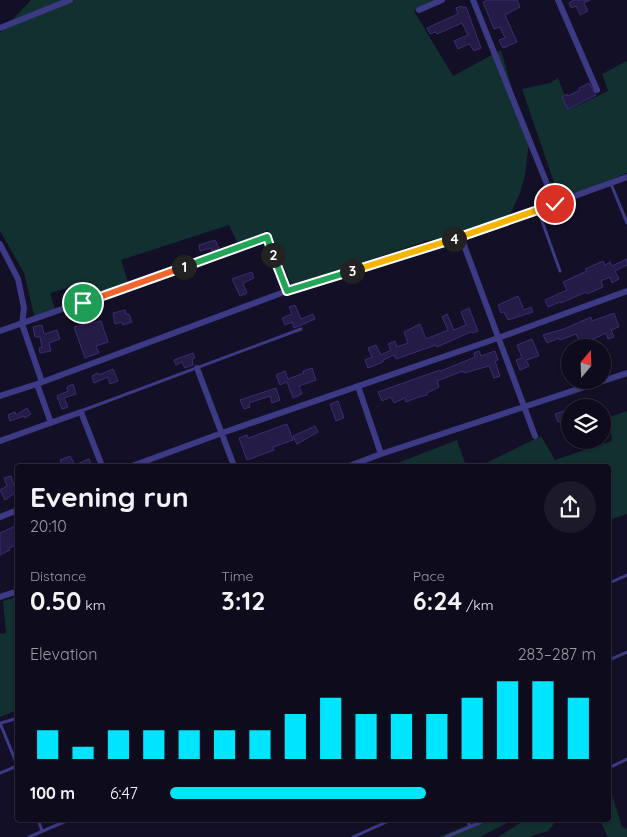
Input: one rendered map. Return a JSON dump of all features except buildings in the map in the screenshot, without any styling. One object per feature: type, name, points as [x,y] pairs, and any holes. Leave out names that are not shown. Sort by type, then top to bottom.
[{"type":"street","points":[[0,28],[70,0]]},
{"type":"street","points":[[419,10],[442,0]]},
{"type":"street","points":[[473,0],[555,204]]},
{"type":"street","points":[[558,0],[597,90]]},
{"type":"street","points":[[0,396],[40,383],[287,291],[461,237],[627,177]]},
{"type":"street","points":[[0,331],[267,237],[287,291]]},
{"type":"street","points":[[461,237],[535,436]]},
{"type":"street","points":[[0,244],[18,279],[24,308],[22,324],[51,422]]},
{"type":"street","points":[[137,464],[627,291]]},
{"type":"street","points":[[197,368],[233,464]]},
{"type":"street","points":[[356,464],[381,454],[627,373]]},
{"type":"street","points":[[358,386],[381,454]]},
{"type":"street","points":[[0,441],[81,412],[101,464]]},
{"type":"street","points":[[0,517],[15,511]]},
{"type":"street","points":[[0,597],[15,591]]},
{"type":"lane","points":[[611,184],[627,223]]},
{"type":"lane","points":[[538,210],[560,271]]},
{"type":"lane","points":[[81,412],[301,329]]},
{"type":"lane","points":[[611,582],[627,575]]},
{"type":"lane","points":[[611,659],[627,652]]},
{"type":"lane","points":[[15,719],[0,723],[15,762]]},
{"type":"lane","points":[[611,767],[627,759]]},
{"type":"lane","points":[[0,773],[15,768]]},
{"type":"lane","points":[[39,822],[42,831]]},
{"type":"lane","points":[[29,837],[64,822]]},
{"type":"lane","points":[[353,837],[386,822]]},
{"type":"lane","points":[[468,822],[470,827]]},
{"type":"lane","points":[[446,837],[482,822]]},
{"type":"green space","points":[[31,0],[437,0],[414,11],[453,76],[501,50],[529,142],[525,175],[520,193],[509,217],[454,235],[426,241],[292,286],[268,230],[239,246],[229,225],[121,260],[128,282],[88,296],[85,283],[50,293],[55,309],[35,319],[24,273],[0,231],[0,33]]},
{"type":"green space","points":[[627,61],[627,173],[560,200],[522,89],[550,83],[558,78],[570,109],[608,91],[602,74]]},
{"type":"green space","points":[[627,411],[627,514],[611,519],[611,464],[484,464],[541,436],[555,460],[588,449],[611,449],[611,416]]},
{"type":"green space","points":[[457,440],[465,464],[395,464]]},
{"type":"green space","points":[[15,598],[15,711],[0,717],[0,634],[6,633],[3,601]]},
{"type":"green space","points":[[611,791],[622,827],[627,829],[627,837],[608,837],[600,822],[611,822]]},
{"type":"green space","points":[[475,822],[509,822],[480,837],[439,837]]},
{"type":"green space","points":[[555,822],[548,831],[529,837],[498,837],[520,823]]},
{"type":"route","points":[[83,303],[267,237],[287,291],[461,237],[555,204]]}]
